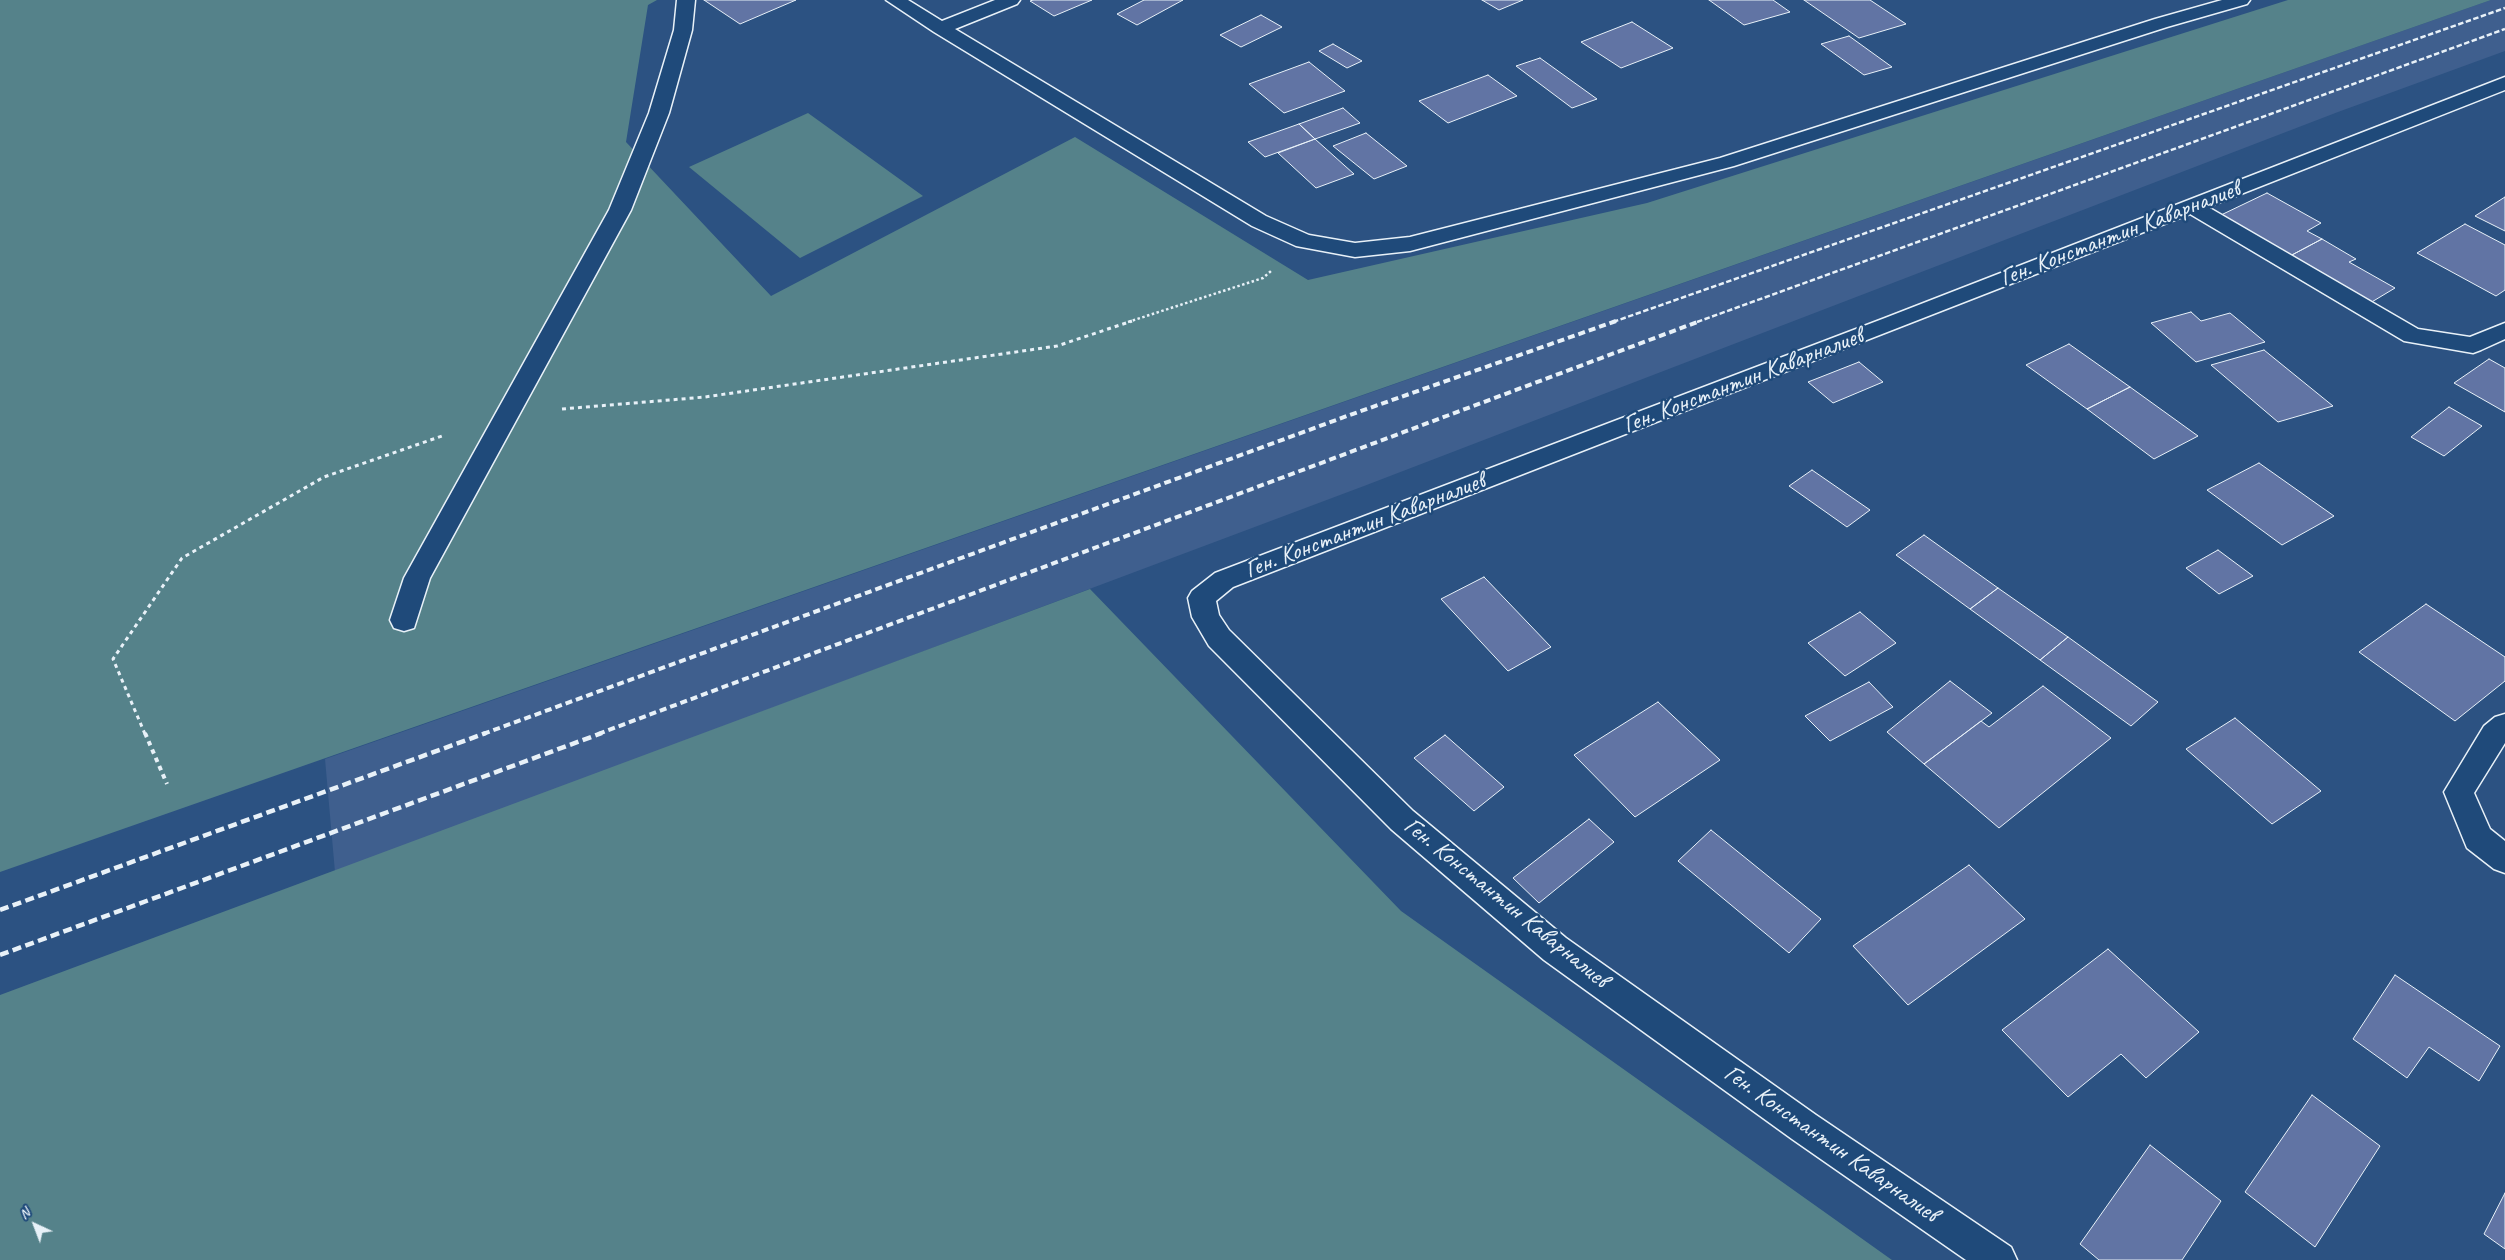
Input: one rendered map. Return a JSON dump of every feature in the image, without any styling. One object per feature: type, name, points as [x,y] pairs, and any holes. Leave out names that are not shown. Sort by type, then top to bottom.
[{"type":"street","points":[[404,620],[418,578],[620,210],[660,113],[683,30],[686,0]]},
{"type":"street","points":[[895,0],[1259,222],[1304,241],[1355,250],[1410,244],[1736,160],[2234,1]]},
{"type":"street","points":[[940,28],[1011,0]]},
{"type":"street","name":"Ген. Константин Каварналиев","points":[[1998,1260],[1812,1132],[1555,949],[1402,820],[1218,638],[1206,618],[1202,598],[1224,580],[2505,83]]},
{"type":"street","points":[[2191,206],[2412,336],[2474,345],[2505,330]]},
{"type":"street","points":[[2505,726],[2494,735],[2459,792],[2478,838],[2505,859]]},
{"type":"path","points":[[167,784],[113,659],[182,558],[324,476],[508,414],[705,397],[1057,346],[1263,278],[1304,241]]},
{"type":"shaded area","points":[[2491,0],[2505,0],[2505,51],[2338,112],[1364,486],[335,872],[325,759]]},
{"type":"green space","points":[[0,0],[657,0],[648,5],[626,142],[771,296],[1075,137],[1308,280],[1647,203],[2288,0],[2491,0],[0,872]]},
{"type":"green space","points":[[808,113],[923,196],[800,258],[689,167]]},
{"type":"green space","points":[[1090,589],[1401,911],[1892,1260],[0,1260],[0,995]]},
{"type":"building","points":[[704,0],[796,0],[740,24]]},
{"type":"building","points":[[1092,0],[1054,16],[1030,1]]},
{"type":"building","points":[[1144,0],[1183,0],[1137,25],[1117,14]]},
{"type":"building","points":[[1482,0],[1523,0],[1499,10]]},
{"type":"building","points":[[1709,0],[1773,0],[1790,12],[1744,25]]},
{"type":"building","points":[[1804,0],[1870,0],[1906,24],[1859,38]]},
{"type":"building","points":[[1261,15],[1282,27],[1241,47],[1220,35]]},
{"type":"building","points":[[1632,22],[1673,48],[1621,68],[1581,42]]},
{"type":"building","points":[[1849,36],[1892,67],[1864,75],[1821,44]]},
{"type":"building","points":[[1333,44],[1362,61],[1347,68],[1319,51]]},
{"type":"building","points":[[1540,58],[1597,99],[1572,108],[1516,66]]},
{"type":"building","points":[[1309,62],[1345,91],[1284,113],[1249,84]]},
{"type":"building","points":[[1488,75],[1517,96],[1448,123],[1419,101]]},
{"type":"building","points":[[1343,108],[1360,123],[1315,139],[1299,124]]},
{"type":"building","points":[[1299,124],[1315,139],[1265,157],[1248,142]]},
{"type":"building","points":[[1366,133],[1407,166],[1374,179],[1333,146]]},
{"type":"building","points":[[1315,139],[1354,174],[1316,188],[1278,153]]},
{"type":"building","points":[[2267,193],[2321,223],[2307,231],[2322,239],[2290,256],[2221,215]]},
{"type":"building","points":[[2505,197],[2505,231],[2475,216]]},
{"type":"building","points":[[2465,224],[2505,245],[2505,290],[2496,296],[2417,253]]},
{"type":"building","points":[[2322,239],[2356,259],[2349,262],[2395,288],[2370,303],[2290,256]]},
{"type":"building","points":[[2191,312],[2201,321],[2230,313],[2265,342],[2196,362],[2151,323]]},
{"type":"building","points":[[2069,344],[2130,387],[2087,409],[2026,365]]},
{"type":"building","points":[[2264,350],[2333,406],[2278,422],[2211,365]]},
{"type":"building","points":[[2489,359],[2505,368],[2505,412],[2454,383]]},
{"type":"building","points":[[1859,362],[1883,382],[1833,403],[1808,382]]},
{"type":"building","points":[[2130,387],[2198,436],[2154,459],[2087,409]]},
{"type":"building","points":[[2449,407],[2482,426],[2444,456],[2411,437]]},
{"type":"building","points":[[2259,463],[2334,516],[2282,545],[2207,490]]},
{"type":"building","points":[[1812,470],[1870,510],[1847,527],[1789,486]]},
{"type":"building","points":[[1924,535],[1998,588],[1970,609],[1896,555]]},
{"type":"building","points":[[2218,550],[2253,576],[2219,594],[2186,568]]},
{"type":"building","points":[[1484,577],[1551,647],[1508,671],[1441,599]]},
{"type":"building","points":[[1998,588],[2068,637],[2040,660],[1970,609]]},
{"type":"building","points":[[2426,604],[2505,657],[2505,681],[2455,721],[2359,652]]},
{"type":"building","points":[[1860,612],[1896,643],[1845,676],[1808,643]]},
{"type":"building","points":[[2068,637],[2158,702],[2131,726],[2040,660]]},
{"type":"building","points":[[1950,681],[1992,713],[1924,764],[1887,732]]},
{"type":"building","points":[[1869,682],[1893,707],[1830,741],[1805,716]]},
{"type":"building","points":[[2043,686],[2111,738],[1999,828],[1924,764],[1981,721],[1989,727]]},
{"type":"building","points":[[1658,702],[1720,760],[1635,817],[1574,755]]},
{"type":"building","points":[[2235,718],[2321,791],[2272,824],[2186,749]]},
{"type":"building","points":[[1445,735],[1504,787],[1474,811],[1414,758]]},
{"type":"building","points":[[1589,819],[1614,842],[1539,903],[1513,878]]},
{"type":"building","points":[[1711,830],[1821,919],[1789,953],[1678,861]]},
{"type":"building","points":[[1969,865],[2025,919],[1908,1005],[1853,946]]},
{"type":"building","points":[[2108,949],[2199,1032],[2146,1078],[2121,1054],[2068,1097],[2002,1030]]},
{"type":"building","points":[[2395,975],[2500,1046],[2479,1081],[2429,1047],[2407,1078],[2353,1039]]},
{"type":"building","points":[[2312,1095],[2380,1146],[2315,1247],[2245,1192]]},
{"type":"building","points":[[2150,1145],[2221,1201],[2182,1260],[2099,1260],[2080,1244]]},
{"type":"building","points":[[2505,1193],[2505,1249],[2484,1234]]},
{"type":"railway","points":[[1613,322],[2505,8]]},
{"type":"railway","points":[[1697,322],[2505,29]]},
{"type":"railway","points":[[483,734],[1347,416],[1616,321]]},
{"type":"railway","points":[[598,734],[1700,321]]},
{"type":"railway","points":[[0,910],[486,733]]},
{"type":"railway","points":[[0,955],[602,733]]}]
